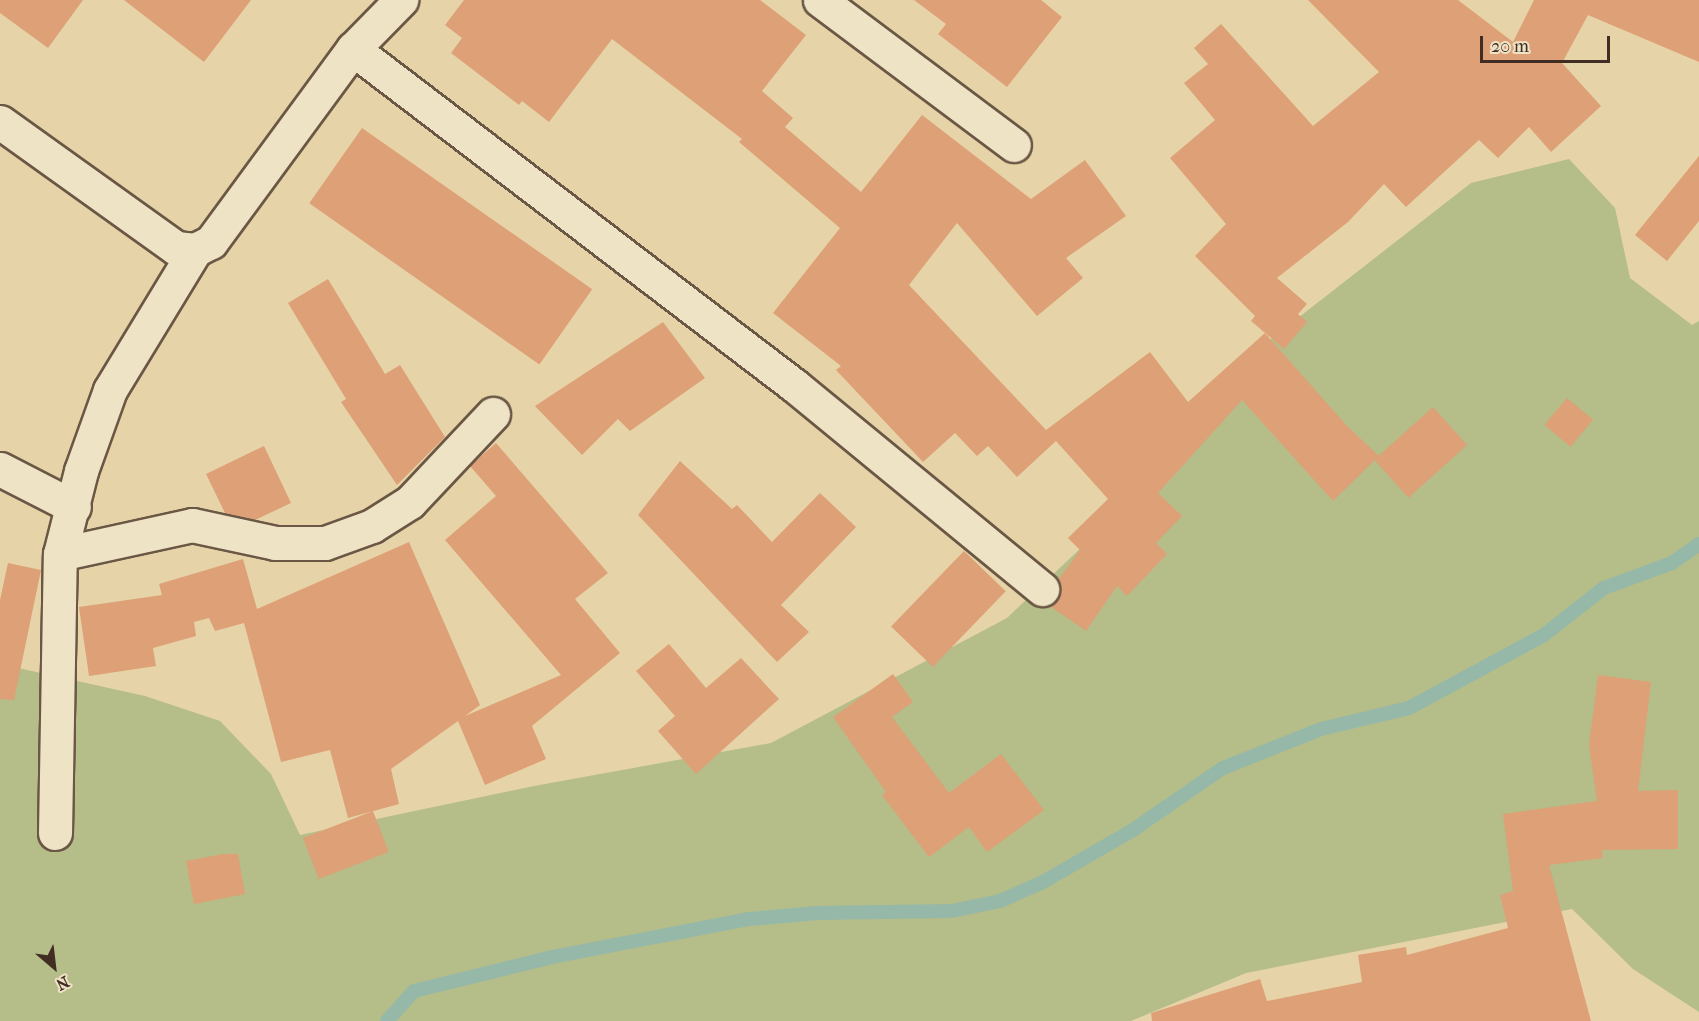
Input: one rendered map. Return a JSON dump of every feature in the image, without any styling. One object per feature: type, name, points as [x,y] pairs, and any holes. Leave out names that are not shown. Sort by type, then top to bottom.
[{"type":"street","points":[[56,833],[60,554],[74,507],[81,471],[110,390],[195,250],[211,242],[353,49],[400,0]]},
{"type":"street","points":[[820,0],[1014,145]]},
{"type":"street","points":[[353,49],[795,386],[1042,589]]},
{"type":"street","points":[[0,122],[176,248],[195,250]]},
{"type":"street","points":[[60,554],[192,525],[275,543],[325,543],[372,526],[410,502],[493,414]]},
{"type":"street","points":[[0,469],[74,507]]},
{"type":"green space","points":[[1569,159],[1615,208],[1630,278],[1692,325],[1699,321],[1699,1012],[1633,969],[1572,909],[1246,973],[1131,1021],[0,1021],[0,664],[145,696],[220,721],[271,774],[300,835],[534,786],[771,743],[1007,618],[1161,472],[1207,389],[1471,183]]},
{"type":"building","points":[[0,0],[83,0],[48,48],[0,13]]},
{"type":"building","points":[[124,0],[251,0],[204,62]]},
{"type":"building","points":[[464,0],[760,0],[806,35],[762,91],[793,118],[785,127],[861,192],[922,115],[1031,199],[1085,160],[1126,216],[1066,258],[1083,278],[1037,316],[957,223],[909,285],[1046,430],[1150,352],[1188,402],[1265,333],[1347,426],[1379,456],[1333,501],[1242,400],[1158,493],[1182,516],[1156,543],[1167,554],[1127,596],[1117,586],[1086,631],[1050,606],[1060,593],[1058,580],[1080,550],[1068,538],[1108,499],[1056,441],[1017,477],[988,446],[977,456],[955,433],[923,462],[836,370],[841,366],[773,313],[840,228],[739,142],[742,139],[612,39],[549,122],[522,101],[519,105],[451,53],[462,38],[445,25]]},
{"type":"building","points":[[914,0],[1041,0],[1062,17],[1007,87],[938,34],[946,24]]},
{"type":"building","points":[[1308,0],[1458,0],[1513,42],[1534,0],[1699,0],[1699,62],[1588,15],[1562,63],[1601,106],[1551,152],[1529,127],[1498,158],[1479,140],[1406,207],[1384,184],[1348,222],[1277,278],[1307,304],[1298,314],[1307,322],[1284,349],[1251,321],[1255,316],[1195,256],[1226,224],[1170,158],[1215,120],[1184,83],[1208,64],[1194,48],[1221,24],[1313,126],[1379,72]]},
{"type":"building","points":[[362,128],[592,289],[539,365],[309,203]]},
{"type":"building","points":[[1699,156],[1699,221],[1667,261],[1635,235]]},
{"type":"building","points":[[328,279],[385,374],[400,365],[445,437],[397,485],[341,402],[346,399],[288,303]]},
{"type":"building","points":[[663,322],[705,378],[630,431],[618,419],[582,455],[535,406]]},
{"type":"building","points":[[1567,398],[1593,420],[1571,447],[1545,425]]},
{"type":"building","points":[[1433,407],[1467,445],[1408,498],[1374,460]]},
{"type":"building","points":[[496,443],[608,573],[575,599],[620,653],[532,726],[546,759],[485,785],[458,721],[391,769],[399,804],[348,818],[330,750],[281,762],[244,623],[215,631],[209,618],[194,622],[196,636],[153,648],[156,666],[89,676],[79,607],[162,595],[159,584],[243,559],[257,609],[409,542],[480,705],[465,716],[561,675],[445,540],[496,496],[470,466]]},
{"type":"building","points":[[264,446],[291,503],[255,520],[225,513],[206,474]]},
{"type":"building","points":[[680,461],[732,509],[737,505],[772,542],[820,493],[856,527],[781,605],[809,632],[777,662],[638,515]]},
{"type":"building","points":[[964,551],[1006,591],[933,667],[891,627]]},
{"type":"building","points":[[8,563],[41,570],[14,700],[0,699],[0,600]]},
{"type":"building","points":[[669,644],[706,688],[741,658],[779,699],[696,774],[658,731],[675,716],[636,671]]},
{"type":"building","points":[[893,674],[913,702],[892,717],[949,793],[1001,754],[1044,810],[987,852],[969,827],[929,857],[882,795],[886,792],[833,717]]},
{"type":"building","points":[[1598,675],[1651,682],[1638,791],[1678,790],[1678,849],[1602,850],[1603,858],[1549,865],[1591,1021],[1152,1021],[1151,1013],[1260,979],[1267,1001],[1362,982],[1358,955],[1406,947],[1407,955],[1508,928],[1500,895],[1513,891],[1503,814],[1597,801],[1589,745]]},
{"type":"building","points":[[373,811],[389,852],[319,879],[303,838]]},
{"type":"building","points":[[223,854],[238,854],[245,894],[194,904],[186,861]]},
{"type":"waterway","points":[[387,1021],[414,991],[552,957],[749,919],[818,913],[952,911],[1000,901],[1043,882],[1133,830],[1223,768],[1321,729],[1409,708],[1544,635],[1604,588],[1672,563],[1699,544]]}]
